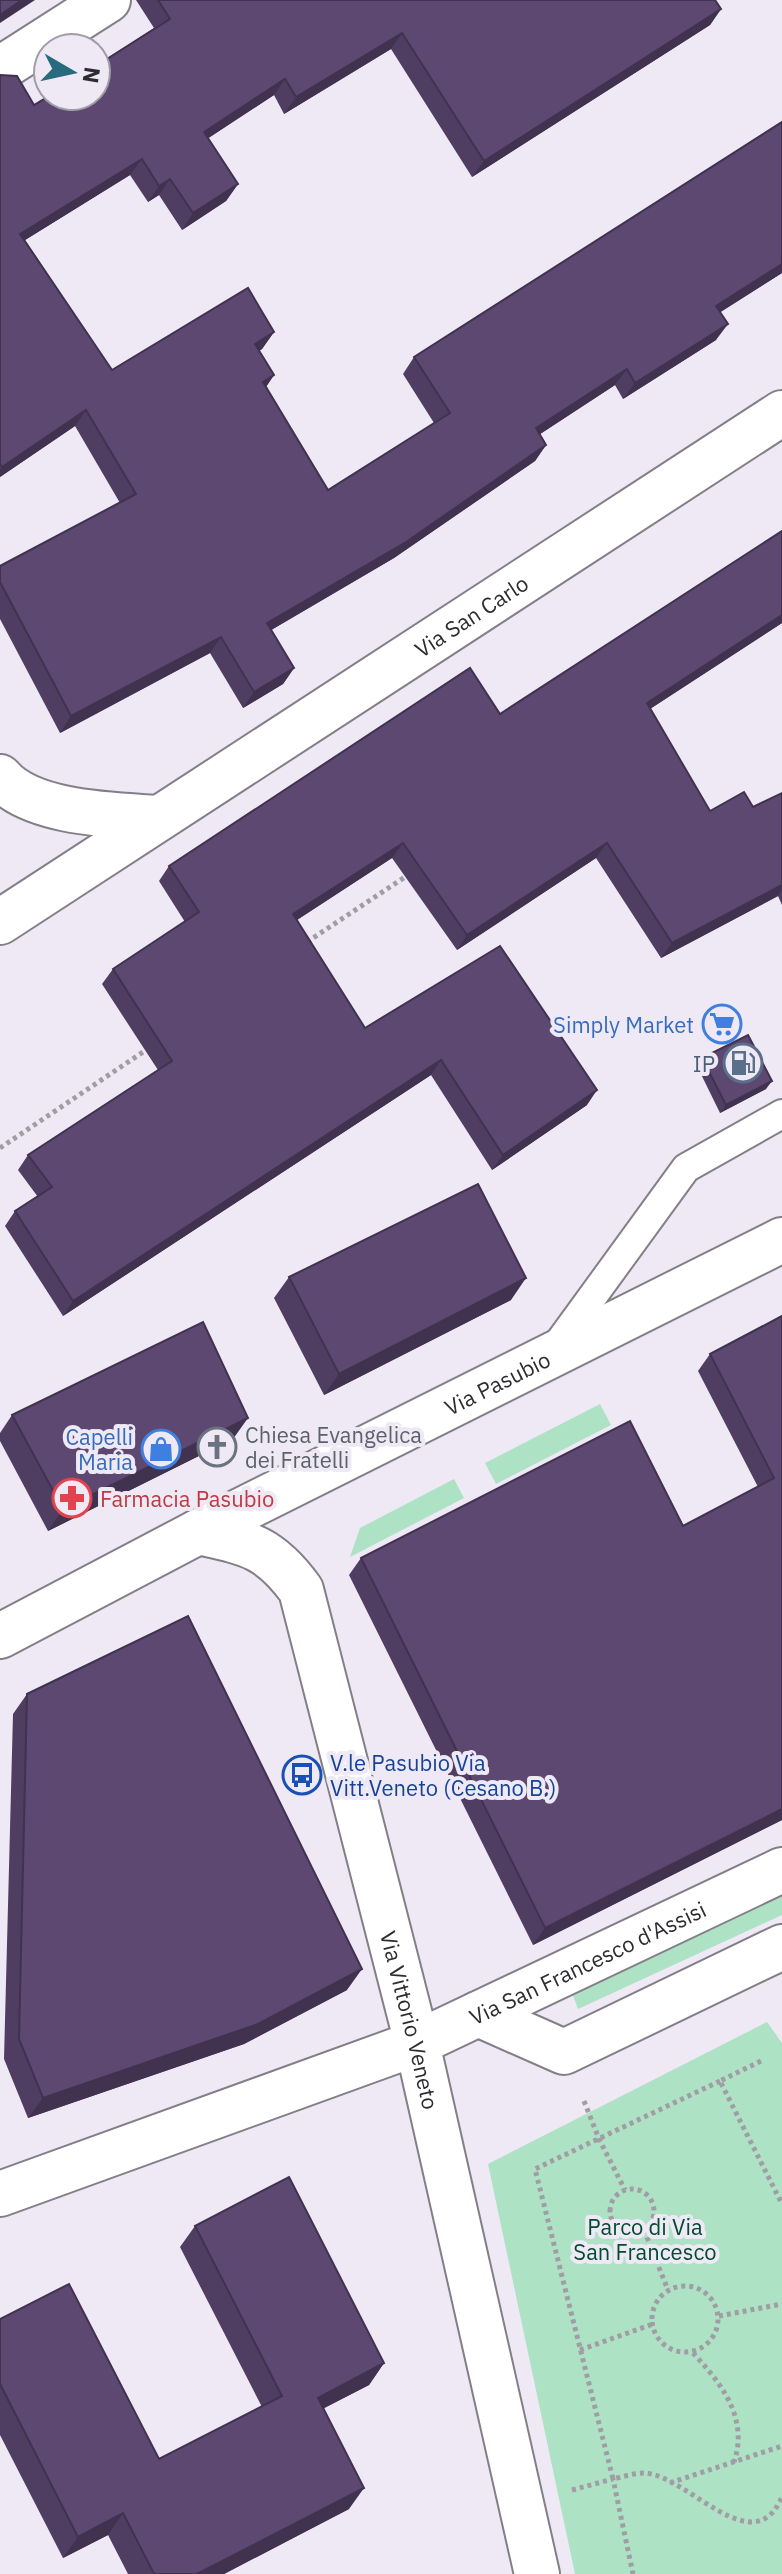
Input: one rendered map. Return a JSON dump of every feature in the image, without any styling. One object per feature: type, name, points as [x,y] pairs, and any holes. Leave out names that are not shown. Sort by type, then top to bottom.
[{"type":"street","points":[[0,69],[108,0]]},
{"type":"street","name":"Via San Carlo","points":[[0,922],[782,413]]},
{"type":"street","points":[[0,777],[7,785],[48,804],[81,811],[159,818]]},
{"type":"street","name":"Via Pasubio","points":[[0,1636],[198,1532],[782,1240]]},
{"type":"street","name":"Via Vittorio Veneto","points":[[198,1532],[249,1543],[282,1563],[301,1590],[417,2043],[537,2574]]},
{"type":"street","name":"Via San Francesco d'Assisi","points":[[478,2014],[782,1870]]},
{"type":"street","points":[[564,2052],[782,1947]]},
{"type":"street","points":[[0,2194],[417,2043],[478,2014]]},
{"type":"street","name":"Via San Francesco d'Assisi","points":[[478,2014],[564,2052]]},
{"type":"lane","points":[[550,1355],[686,1168],[782,1114]]},
{"type":"path","points":[[305,944],[411,873]]},
{"type":"path","points":[[0,1148],[159,1041]]},
{"type":"path","points":[[564,2052],[599,2139],[625,2190]]},
{"type":"path","points":[[633,2574],[613,2479],[535,2169],[761,2061]]},
{"type":"path","points":[[720,2081],[782,2204]]},
{"type":"path","points":[[625,2190],[646,2193],[653,2203],[654,2216],[644,2230],[624,2232],[611,2218],[610,2208],[616,2196],[625,2190]]},
{"type":"path","points":[[644,2230],[668,2290]]},
{"type":"path","points":[[680,2285],[696,2287],[709,2295],[719,2316],[711,2342],[693,2353],[678,2352],[663,2345],[653,2324],[651,2317],[658,2298],[668,2290],[680,2285]]},
{"type":"path","points":[[719,2316],[782,2304]]},
{"type":"path","points":[[580,2350],[653,2324]]},
{"type":"path","points":[[693,2353],[716,2377],[736,2415],[738,2450],[734,2462]]},
{"type":"path","points":[[669,2483],[782,2446]]},
{"type":"path","points":[[521,2504],[645,2473],[669,2483],[735,2521],[762,2523],[775,2513],[782,2497]]},
{"type":"green space","points":[[600,1404],[611,1425],[496,1484],[485,1463]]},
{"type":"green space","points":[[454,1479],[464,1498],[350,1557],[360,1528]]},
{"type":"green space","points":[[782,1895],[782,1915],[578,2009],[572,1993]]},
{"type":"green space","name":"Parco di Via San Francesco","points":[[767,2022],[782,2043],[782,2574],[575,2574],[488,2164]]},
{"type":"building","points":[[0,0],[22,0],[0,15]]},
{"type":"building","points":[[158,0],[715,0],[721,9],[484,161],[402,33],[296,97],[285,79],[204,132],[238,184],[193,213],[170,179],[159,186],[142,159],[20,234],[112,370],[248,288],[274,332],[255,344],[274,375],[263,382],[328,490],[450,413],[414,357],[782,122],[782,264],[716,306],[728,324],[635,383],[627,369],[536,428],[546,445],[406,542],[267,623],[294,668],[254,692],[221,637],[71,716],[0,582],[0,566],[136,494],[86,410],[2,467],[0,464],[0,75],[17,76],[32,102],[32,112],[112,112],[112,56],[170,19]]},
{"type":"building","points":[[782,531],[782,615],[647,703],[710,811],[744,792],[753,807],[782,793],[782,885],[672,943],[607,843],[467,935],[403,843],[293,914],[365,1028],[500,946],[597,1090],[503,1155],[441,1060],[73,1301],[15,1211],[52,1187],[28,1155],[172,1061],[113,969],[199,912],[169,866],[470,668],[500,714]]},
{"type":"building","points":[[748,1035],[772,1081],[726,1105],[702,1058]]},
{"type":"building","points":[[478,1184],[526,1278],[339,1374],[289,1277]]},
{"type":"building","points":[[782,1316],[782,1809],[545,1928],[361,1558],[630,1421],[683,1526],[774,1478],[710,1354]]},
{"type":"building","points":[[203,1322],[248,1418],[63,1509],[12,1415]]},
{"type":"building","points":[[188,1616],[362,1969],[258,2024],[43,2098],[19,2039],[27,1694]]},
{"type":"building","points":[[289,2177],[384,2363],[318,2398],[364,2488],[197,2574],[154,2574],[123,2513],[78,2537],[0,2384],[0,2319],[69,2284],[159,2459],[282,2396],[195,2226]]},
{"type":"place","name":"Simply Market","points":[[722,1024]]},
{"type":"place","name":"IP","points":[[743,1063]]},
{"type":"place","name":"Chiesa Evangelica dei Fratelli","points":[[217,1447]]},
{"type":"place","name":"Capelli Maria","points":[[161,1449]]},
{"type":"place","name":"Farmacia Pasubio","points":[[72,1498]]},
{"type":"place","name":"V.le Pasubio Via Vitt.Veneto (Cesano B.)","points":[[302,1775]]}]
